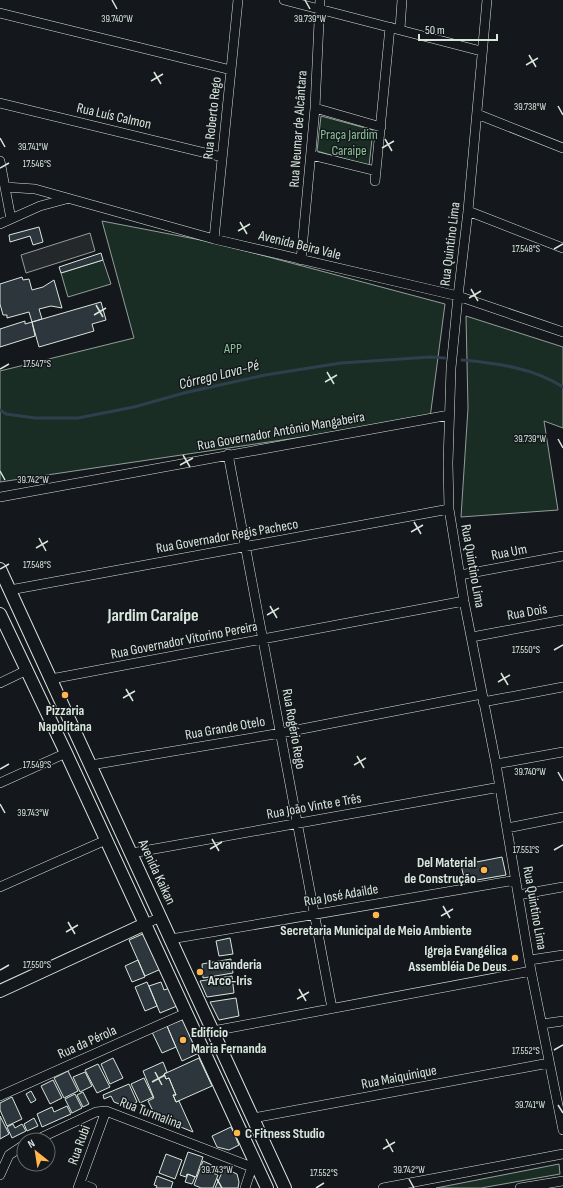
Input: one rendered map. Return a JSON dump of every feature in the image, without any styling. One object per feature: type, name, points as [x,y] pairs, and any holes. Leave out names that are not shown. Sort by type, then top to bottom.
[{"type":"street","name":"Rua Roberto Rego","points":[[214,239],[238,0]]},
{"type":"street","points":[[284,0],[320,5],[395,28],[481,51]]},
{"type":"street","points":[[375,181],[395,28],[402,0]]},
{"type":"street","name":"Rua Quintino Lima","points":[[487,0],[481,51],[468,211],[458,296],[449,415],[449,509],[464,601],[496,764],[531,971],[549,1063],[559,1090],[563,1130]]},
{"type":"street","name":"Rua Neumar de Alcântara","points":[[301,260],[315,108],[320,5]]},
{"type":"street","points":[[0,13],[231,70]]},
{"type":"street","name":"Rua Luís Calmon","points":[[0,103],[222,157]]},
{"type":"street","points":[[315,108],[381,127]]},
{"type":"street","points":[[477,114],[563,148]]},
{"type":"street","points":[[311,155],[376,171]]},
{"type":"street","points":[[0,161],[11,219]]},
{"type":"street","name":"Avenida Beira Vale","points":[[5,187],[35,189],[214,239],[458,296],[563,332]]},
{"type":"street","name":"Avenida Beira Vale","points":[[0,224],[40,206],[68,199]]},
{"type":"street","points":[[468,211],[563,248]]},
{"type":"street","name":"Rua Governador Antônio Mangabeira","points":[[0,496],[449,415]]},
{"type":"street","name":"Rua Rogério Rego","points":[[228,454],[264,639],[313,914],[332,1008]]},
{"type":"street","name":"Rua Governador Regis Pacheco","points":[[10,590],[449,509]]},
{"type":"street","name":"Rua Um","points":[[460,575],[563,556]]},
{"type":"street","name":"Avenida Kaikan","points":[[0,569],[285,1188]]},
{"type":"street","name":"Rua Governador Vitorino Pereira","points":[[51,679],[464,601]]},
{"type":"street","points":[[0,614],[186,1013],[255,1168],[267,1188]]},
{"type":"street","name":"Rua Dois","points":[[472,637],[563,620]]},
{"type":"street","points":[[0,683],[27,670]]},
{"type":"street","name":"Rua Grande Otelo","points":[[91,765],[483,698],[563,687]]},
{"type":"street","points":[[496,764],[563,752]]},
{"type":"street","points":[[0,784],[66,753]]},
{"type":"street","name":"Rua João Vinte e Três","points":[[132,853],[500,787]]},
{"type":"street","points":[[507,828],[563,817]]},
{"type":"street","points":[[0,887],[106,840]]},
{"type":"street","name":"Rua José Adailde","points":[[171,939],[516,880]]},
{"type":"street","points":[[518,895],[563,888]]},
{"type":"street","points":[[0,992],[161,916]]},
{"type":"street","points":[[530,960],[563,955]]},
{"type":"street","points":[[213,1031],[531,971]]},
{"type":"street","name":"Rua da Pérola","points":[[0,1096],[186,1013]]},
{"type":"street","points":[[542,1024],[563,1021]]},
{"type":"street","name":"Rua Maiquinique","points":[[253,1118],[549,1063]]},
{"type":"street","name":"Rua Turmalina","points":[[53,1132],[96,1112],[106,1111],[255,1168]]},
{"type":"street","name":"Rua Rubi","points":[[79,1186],[106,1111]]},
{"type":"street","points":[[0,1175],[9,1155],[16,1150]]},
{"type":"street","points":[[383,1188],[429,1183],[563,1154]]},
{"type":"street","points":[[245,1188],[255,1168]]},
{"type":"street","points":[[520,1188],[563,1181]]},
{"type":"street","points":[[79,1186],[92,1188]]},
{"type":"green space","name":"Praça Jardim Caraipe","points":[[321,116],[373,130],[369,166],[317,151]]},
{"type":"green space","name":"APP","points":[[102,221],[216,243],[445,304],[430,418],[0,482],[0,371],[134,338]]},
{"type":"green space","points":[[103,260],[111,284],[68,297],[61,273]]},
{"type":"green space","points":[[466,316],[563,347],[563,428],[544,421],[558,510],[461,517],[468,408]]},
{"type":"green space","points":[[559,1164],[560,1174],[481,1188],[436,1188]]},
{"type":"shaded area","points":[[90,233],[95,251],[26,273],[21,255]]},
{"type":"building","points":[[39,227],[43,242],[33,245],[30,236],[10,242],[9,235]]},
{"type":"building","points":[[101,253],[103,260],[61,273],[59,267]]},
{"type":"building","points":[[22,277],[23,280],[29,279],[32,290],[43,287],[54,280],[62,308],[51,306],[39,309],[42,319],[32,322],[29,312],[7,318],[7,315],[3,315],[0,304],[0,284]]},
{"type":"building","points":[[101,302],[106,320],[92,324],[94,331],[39,347],[32,322]]},
{"type":"building","points":[[25,321],[25,324],[32,322],[35,336],[0,347],[0,329]]},
{"type":"building","name":"Del Material de Construção","points":[[502,857],[506,875],[465,882],[461,865]]},
{"type":"building","points":[[145,933],[161,969],[145,976],[129,940]]},
{"type":"building","points":[[230,938],[233,954],[219,956],[216,941]]},
{"type":"building","points":[[231,959],[233,973],[203,978],[202,964]]},
{"type":"building","points":[[138,960],[145,977],[132,982],[125,966]]},
{"type":"building","points":[[232,976],[234,993],[207,997],[200,981]]},
{"type":"building","points":[[147,982],[157,1006],[145,1011],[135,987]]},
{"type":"building","points":[[161,982],[164,990],[170,988],[177,1006],[160,1013],[149,986]]},
{"type":"building","points":[[236,998],[239,1016],[219,1020],[210,1002]]},
{"type":"building","name":"Edifício Maria Fernanda","points":[[184,1019],[199,1053],[182,1061],[167,1026]]},
{"type":"building","points":[[167,1026],[176,1047],[162,1053],[152,1032]]},
{"type":"building","points":[[113,1058],[123,1078],[110,1084],[101,1064]]},
{"type":"building","points":[[199,1058],[212,1086],[176,1102],[173,1095],[176,1095],[169,1078],[166,1079],[164,1074]]},
{"type":"building","points":[[163,1062],[167,1072],[164,1074],[166,1079],[169,1078],[176,1095],[173,1095],[176,1102],[179,1101],[193,1132],[156,1117],[148,1101],[154,1098],[143,1071]]},
{"type":"building","points":[[98,1064],[110,1087],[97,1093],[85,1070]]},
{"type":"building","points":[[68,1071],[78,1091],[64,1098],[54,1078]]},
{"type":"building","points":[[85,1072],[92,1086],[80,1092],[73,1077]]},
{"type":"building","points":[[144,1078],[153,1097],[140,1103],[131,1084]]},
{"type":"building","points":[[53,1080],[62,1098],[50,1104],[41,1086]]},
{"type":"building","points":[[129,1084],[137,1102],[127,1107],[114,1102],[111,1096],[104,1099],[103,1095]]},
{"type":"building","points":[[31,1091],[36,1100],[31,1103],[26,1094]]},
{"type":"building","points":[[83,1092],[89,1104],[83,1107],[77,1095]]},
{"type":"building","points":[[75,1094],[82,1108],[72,1113],[65,1099]]},
{"type":"building","points":[[12,1097],[22,1119],[7,1126],[0,1110],[0,1103]]},
{"type":"building","points":[[67,1106],[71,1114],[42,1127],[37,1114],[52,1107],[54,1112]]},
{"type":"building","points":[[0,1116],[9,1134],[0,1139]]},
{"type":"building","points":[[34,1118],[38,1126],[27,1131],[24,1124]]},
{"type":"building","points":[[13,1124],[15,1128],[22,1124],[26,1131],[16,1132],[16,1136],[12,1138],[7,1127]]},
{"type":"building","points":[[231,1127],[239,1145],[229,1150],[217,1147],[212,1136]]},
{"type":"building","points":[[188,1152],[203,1157],[196,1177],[187,1174],[186,1177],[180,1175]]},
{"type":"building","points":[[166,1154],[182,1160],[175,1179],[159,1173]]},
{"type":"building","points":[[203,1161],[212,1165],[210,1172],[218,1175],[213,1188],[201,1188],[194,1185]]},
{"type":"building","points":[[224,1168],[237,1174],[239,1182],[238,1188],[215,1188]]},
{"type":"building","points":[[188,1174],[195,1177],[192,1184],[185,1182]]},
{"type":"building","points":[[157,1176],[173,1182],[171,1188],[156,1188],[157,1186],[154,1185]]},
{"type":"waterway","name":"Córrego Lava-Pé","points":[[0,410],[6,414],[35,418],[78,418],[134,407],[184,393],[265,375],[341,363],[431,357],[445,358]]},
{"type":"waterway","name":"Córrego Lava-Pé","points":[[462,360],[501,365],[527,371],[540,375],[563,387]]},
{"type":"place","name":"Pizzaria Napolitana","points":[[65,695]]},
{"type":"place","name":"Del Material de Construção","points":[[484,870]]},
{"type":"place","name":"Secretaria Municipal de Meio Ambiente","points":[[376,915]]},
{"type":"place","name":"Igreja Evangélica Assembléia De Deus","points":[[515,958]]},
{"type":"place","name":"Lavanderia Arco-Iris","points":[[200,972]]},
{"type":"place","name":"Edifício Maria Fernanda","points":[[183,1040]]},
{"type":"place","name":"C Fitness Studio","points":[[237,1133]]},
{"type":"district","name":"Jardim Caraípe","points":[[153,615]]}]
